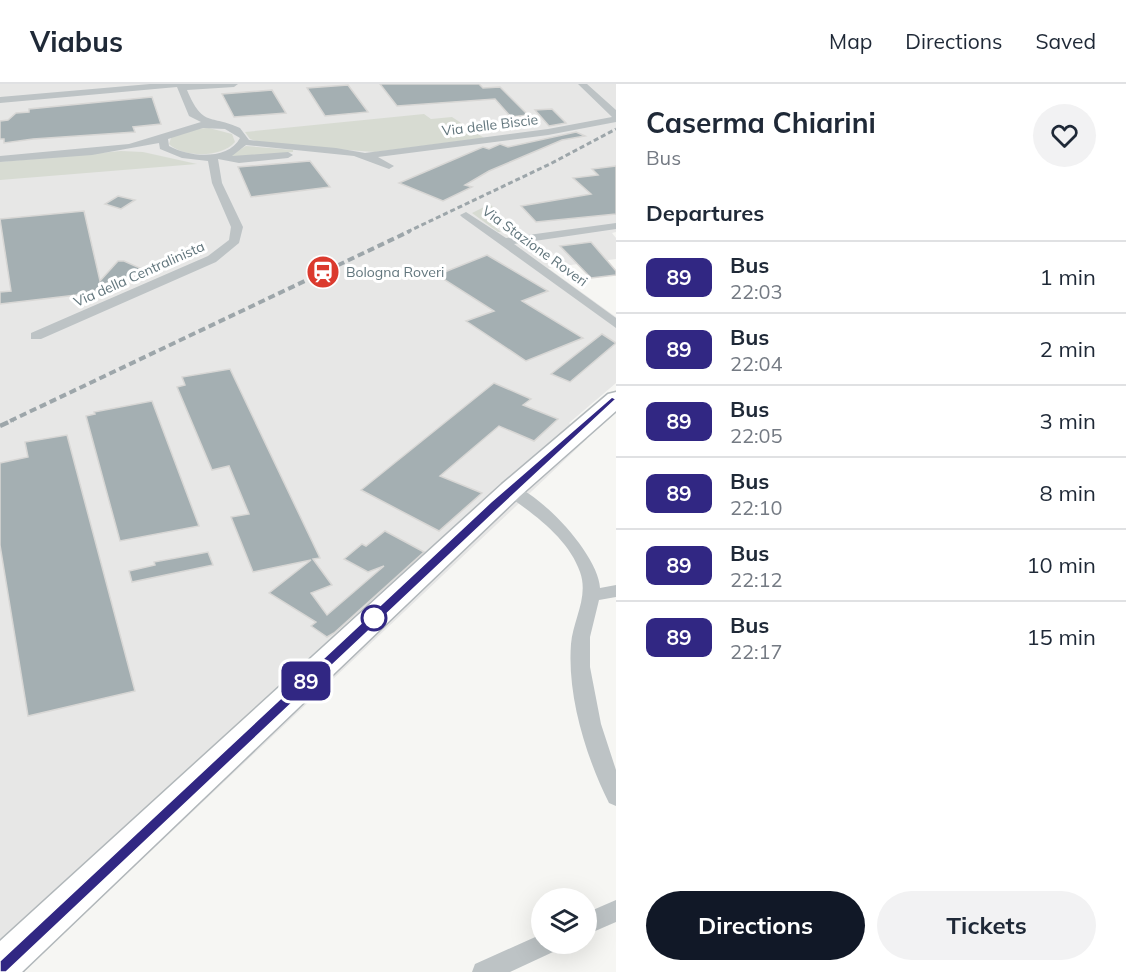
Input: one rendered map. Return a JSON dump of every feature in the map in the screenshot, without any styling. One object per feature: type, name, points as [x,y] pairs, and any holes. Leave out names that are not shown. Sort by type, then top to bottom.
[{"type":"main road","points":[[0,967],[511,490],[616,399]]},
{"type":"street","points":[[0,100],[234,84]]},
{"type":"street","name":"Via delle Biscie","points":[[582,84],[616,117]]},
{"type":"street","points":[[180,86],[192,114],[216,125],[239,131],[245,138],[245,142]]},
{"type":"street","points":[[125,148],[164,138],[192,114]]},
{"type":"street","name":"Via delle Biscie","points":[[366,156],[563,130],[616,117]]},
{"type":"street","points":[[176,130],[195,125],[216,125]]},
{"type":"street","points":[[164,138],[164,147],[168,150]]},
{"type":"street","points":[[245,142],[366,156],[389,166]]},
{"type":"street","points":[[215,156],[237,150],[245,142]]},
{"type":"street","points":[[0,159],[125,148],[168,150],[182,156],[215,156],[239,160],[284,156],[294,154],[302,148]]},
{"type":"street","name":"Via della Centralinista","points":[[36,336],[212,259],[235,241],[237,227],[217,183],[215,156]]},
{"type":"street","name":"Via Stazione Roveri","points":[[466,215],[616,324]]},
{"type":"street","points":[[504,242],[616,226]]},
{"type":"street","points":[[511,490],[556,529],[576,550],[589,572],[593,595],[583,622],[580,646],[584,703],[595,743],[616,797]]},
{"type":"street","points":[[593,595],[616,591]]},
{"type":"street","points":[[597,919],[616,911]]},
{"type":"street","points":[[484,972],[531,950]]},
{"type":"shaded area","points":[[0,84],[616,84],[616,232],[612,233],[616,238],[616,259],[548,268],[616,317],[616,383],[569,423],[587,439],[23,972],[0,972]]},
{"type":"shaded area","points":[[424,114],[431,119],[452,117],[484,138],[375,152],[266,144],[250,139],[245,132]]},
{"type":"shaded area","points":[[209,128],[232,134],[235,142],[221,151],[202,154],[184,152],[169,144],[172,135],[189,129]]},
{"type":"shaded area","points":[[246,146],[293,150],[293,152],[240,158],[229,156]]},
{"type":"shaded area","points":[[121,151],[143,152],[197,164],[0,180],[0,162]]},
{"type":"shaded area","points":[[490,204],[513,229],[502,224],[494,226],[501,232],[498,232],[472,213]]},
{"type":"building","points":[[380,84],[479,84],[483,88],[500,87],[528,115],[511,117],[495,99],[397,106]]},
{"type":"building","points":[[348,85],[368,112],[325,116],[307,88]]},
{"type":"building","points":[[272,90],[286,113],[234,117],[222,94]]},
{"type":"building","points":[[152,97],[161,124],[133,127],[135,132],[4,143],[4,139],[0,139],[0,121],[8,120],[16,113],[29,112],[29,109]]},
{"type":"building","points":[[552,109],[566,123],[549,126],[535,110]]},
{"type":"building","points":[[576,132],[585,136],[562,140],[489,171],[465,185],[472,187],[443,201],[399,183],[483,147],[489,149],[500,144],[508,147]]},
{"type":"building","points":[[310,161],[330,187],[251,197],[238,167]]},
{"type":"building","points":[[616,166],[616,214],[536,222],[521,206],[591,194],[573,178],[598,175],[592,169]]},
{"type":"building","points":[[118,196],[135,200],[121,209],[105,204]]},
{"type":"building","points":[[84,211],[100,281],[118,261],[124,261],[142,269],[116,283],[100,284],[102,292],[0,304],[0,292],[11,291],[0,219]]},
{"type":"building","points":[[591,242],[616,271],[616,275],[591,278],[560,246]]},
{"type":"building","points":[[487,255],[548,291],[522,301],[583,338],[526,361],[466,321],[494,311],[437,275]]},
{"type":"building","points":[[602,334],[616,343],[570,382],[551,374]]},
{"type":"building","points":[[230,369],[320,558],[313,559],[332,585],[311,593],[327,615],[384,566],[368,572],[344,559],[362,544],[366,546],[385,531],[424,552],[327,637],[311,626],[316,622],[269,593],[311,560],[253,572],[231,517],[249,514],[229,466],[212,470],[177,387],[185,385],[182,377]]},
{"type":"building","points":[[494,383],[531,399],[523,405],[558,419],[534,441],[499,426],[440,476],[482,493],[439,531],[361,490]]},
{"type":"building","points":[[152,401],[199,526],[120,541],[86,416],[95,414],[94,412]]},
{"type":"building","points":[[67,435],[135,691],[28,716],[0,545],[0,463],[28,457],[25,442]]},
{"type":"building","points":[[208,552],[213,565],[132,582],[129,571],[155,565],[154,562]]},
{"type":"railway","points":[[407,232],[550,164],[616,129]]},
{"type":"railway","points":[[10,421],[410,231]]},
{"type":"railway","points":[[0,426],[13,420]]},
{"type":"bus line","name":"89","points":[[0,967],[511,490],[616,399]]},
{"type":"place","name":"Bologna Roveri","points":[[323,272]]}]
